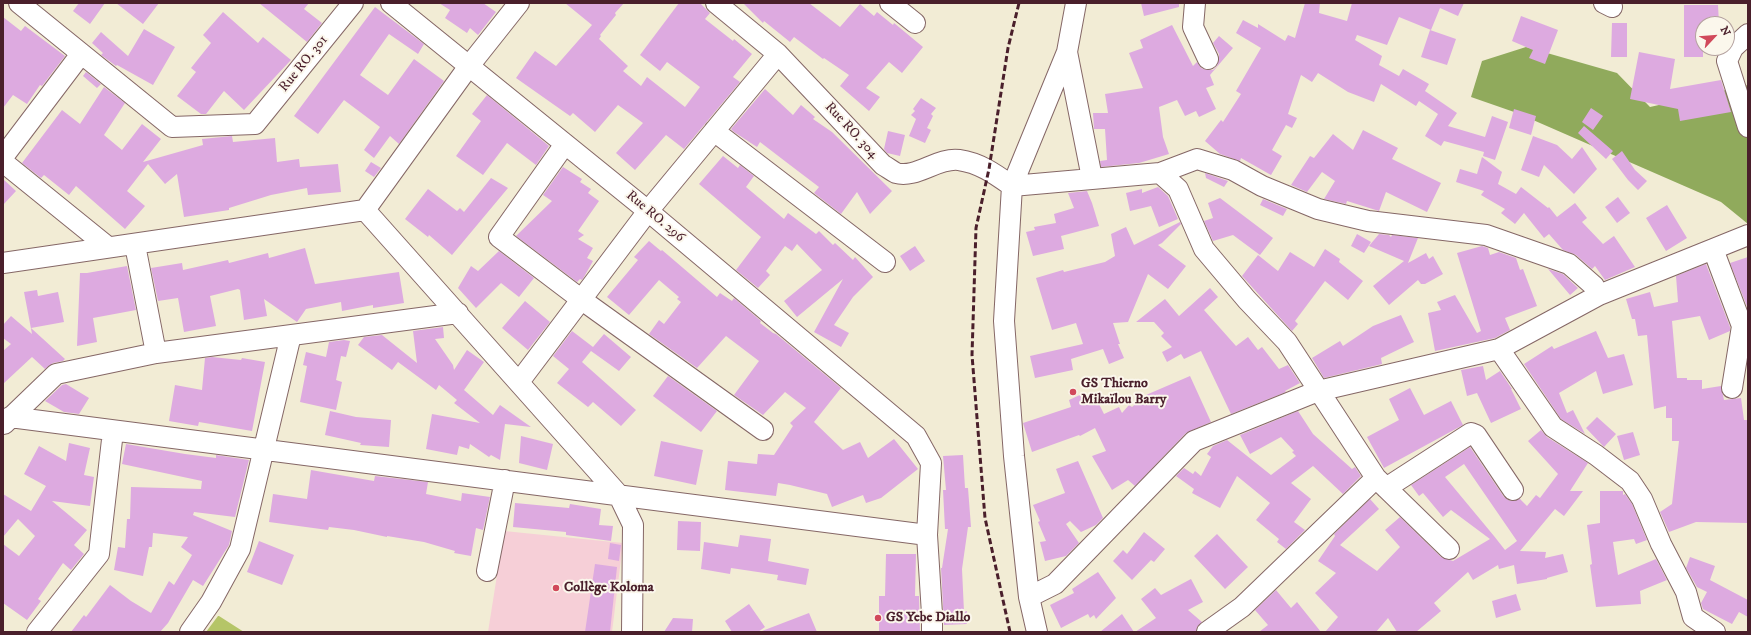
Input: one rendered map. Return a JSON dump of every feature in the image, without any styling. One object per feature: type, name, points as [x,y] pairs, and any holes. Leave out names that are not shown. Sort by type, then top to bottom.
[{"type":"street","points":[[3,157],[81,54],[41,9],[19,3]]},
{"type":"street","name":"Rue RO. 301","points":[[81,54],[172,127],[255,124],[353,3]]},
{"type":"street","name":"Rue RO. 296","points":[[391,3],[648,211],[916,436],[931,463],[927,535]]},
{"type":"street","points":[[3,263],[108,247],[135,245],[365,210],[469,66],[519,3]]},
{"type":"street","name":"Rue RO. 304","points":[[716,3],[778,54],[883,165],[897,173],[910,174],[942,162],[958,160],[989,169],[1012,186]]},
{"type":"street","points":[[890,3],[915,23]]},
{"type":"street","points":[[1037,632],[1029,597],[1014,456],[1004,321],[1012,186],[1066,52],[1076,3]]},
{"type":"street","points":[[1195,3],[1193,27],[1208,59]]},
{"type":"street","points":[[1748,34],[1733,48],[1727,61],[1748,127]]},
{"type":"street","points":[[1066,52],[1092,178]]},
{"type":"street","points":[[519,382],[648,211],[778,54]]},
{"type":"street","points":[[714,131],[885,262]]},
{"type":"street","points":[[565,144],[499,237],[582,300],[763,430]]},
{"type":"street","points":[[1012,186],[1160,173],[1197,159],[1233,170],[1262,186],[1318,209],[1368,221],[1486,235],[1569,264],[1594,286],[1599,295]]},
{"type":"street","points":[[3,162],[108,247]]},
{"type":"street","points":[[1160,173],[1178,189],[1204,249],[1247,300],[1287,342],[1318,391],[1381,483],[1449,549]]},
{"type":"street","points":[[365,210],[618,494],[633,525],[632,632]]},
{"type":"street","points":[[1029,597],[1055,584],[1194,441],[1318,391],[1499,349],[1599,295],[1748,235]]},
{"type":"street","points":[[135,245],[156,353]]},
{"type":"street","points":[[1713,249],[1742,326],[1732,388]]},
{"type":"street","points":[[6,421],[56,374],[156,353],[458,313]]},
{"type":"street","points":[[190,632],[211,602],[240,549],[262,449],[290,335]]},
{"type":"street","points":[[1499,349],[1553,427],[1596,455],[1630,481],[1642,499],[1661,544],[1686,592],[1693,617],[1715,632]]},
{"type":"street","points":[[6,421],[113,431],[262,449],[927,535],[932,632]]},
{"type":"street","points":[[36,632],[99,554],[113,431]]},
{"type":"street","points":[[1208,632],[1242,607],[1381,483],[1472,433],[1476,435],[1513,490]]},
{"type":"street","points":[[487,571],[505,480]]},
{"type":"shaded area","name":"Collège Koloma","points":[[504,531],[623,543],[612,632],[488,632]]},
{"type":"green space","points":[[1526,47],[1617,73],[1650,107],[1748,85],[1748,224],[1721,202],[1517,113],[1471,97],[1482,61]]},
{"type":"green space","points":[[219,616],[244,632],[206,632]]},
{"type":"building","points":[[79,3],[105,3],[90,24],[73,11]]},
{"type":"building","points":[[116,3],[159,3],[143,24]]},
{"type":"building","points":[[259,3],[309,3],[304,9],[322,23],[307,42]]},
{"type":"building","points":[[439,3],[483,3],[496,12],[478,35],[470,28],[467,33],[445,18],[450,10]]},
{"type":"building","points":[[565,3],[624,3],[615,13],[616,15],[600,35],[601,36],[599,39],[628,66],[623,71],[641,86],[647,77],[685,107],[700,87],[667,62],[660,71],[640,55],[679,3],[700,3],[710,13],[705,19],[733,41],[734,39],[752,54],[733,77],[740,82],[684,149],[666,135],[635,170],[616,153],[643,123],[618,105],[595,132],[573,113],[570,116],[516,78],[535,51],[556,66],[592,25]]},
{"type":"building","points":[[743,3],[809,3],[840,27],[860,4],[874,16],[877,12],[893,25],[894,23],[923,47],[902,73],[889,62],[866,88],[880,97],[869,111],[840,86],[849,75],[824,58],[823,59],[794,37],[790,42],[764,21],[763,23]]},
{"type":"building","points":[[1141,3],[1179,3],[1179,7],[1144,16]]},
{"type":"building","points":[[1305,3],[1320,3],[1319,13],[1347,21],[1352,3],[1464,3],[1458,16],[1440,8],[1431,30],[1399,17],[1387,45],[1357,35],[1355,40],[1382,56],[1379,65],[1399,76],[1403,69],[1429,84],[1425,91],[1457,113],[1448,126],[1485,137],[1492,116],[1508,122],[1495,160],[1483,156],[1484,152],[1444,141],[1441,146],[1425,136],[1438,114],[1419,101],[1416,106],[1381,84],[1374,102],[1348,92],[1318,73],[1312,82],[1301,75],[1288,114],[1297,118],[1292,128],[1286,125],[1272,150],[1282,156],[1271,175],[1241,158],[1240,161],[1220,154],[1205,141],[1221,120],[1223,122],[1241,94],[1236,91],[1261,48],[1236,33],[1243,20],[1258,28],[1258,24],[1285,41],[1288,35],[1295,38]]},
{"type":"building","points":[[1684,5],[1718,5],[1719,16],[1695,16],[1695,56],[1703,57],[1684,57]]},
{"type":"building","points":[[375,7],[424,44],[418,54],[389,34],[360,75],[388,95],[414,59],[444,81],[399,144],[390,136],[374,158],[364,150],[380,127],[344,100],[318,134],[294,116]]},
{"type":"building","points":[[223,12],[258,43],[263,37],[291,60],[244,110],[224,91],[206,114],[201,114],[177,96],[196,72],[191,68],[211,43],[203,35]]},
{"type":"building","points":[[1521,16],[1558,30],[1545,64],[1529,58],[1533,50],[1512,41]]},
{"type":"building","points":[[3,17],[21,31],[25,26],[65,56],[42,86],[40,85],[27,104],[13,95],[3,108]]},
{"type":"building","points":[[1612,23],[1627,23],[1627,57],[1611,57]]},
{"type":"building","points":[[1172,25],[1193,66],[1197,62],[1201,68],[1213,70],[1217,66],[1219,54],[1213,43],[1219,36],[1233,48],[1210,75],[1214,85],[1206,88],[1216,109],[1199,117],[1196,111],[1185,116],[1177,100],[1159,107],[1163,137],[1169,154],[1139,163],[1101,167],[1100,161],[1107,160],[1105,129],[1094,129],[1093,113],[1108,113],[1105,94],[1143,88],[1129,53],[1143,48],[1140,40]]},
{"type":"building","points":[[144,29],[175,47],[153,85],[117,65],[116,66],[101,55],[103,53],[92,43],[101,32],[128,56]]},
{"type":"building","points":[[1430,30],[1456,39],[1447,65],[1421,57]]},
{"type":"building","points":[[1639,52],[1675,59],[1670,89],[1721,80],[1731,112],[1680,121],[1678,109],[1630,99]]},
{"type":"building","points":[[86,72],[101,84],[97,88],[83,76]]},
{"type":"building","points":[[104,87],[125,103],[104,135],[122,150],[142,124],[161,139],[143,162],[203,145],[202,139],[232,136],[233,142],[275,138],[277,162],[299,159],[300,167],[338,164],[341,192],[308,195],[307,188],[271,195],[229,208],[229,210],[184,217],[177,174],[165,184],[148,164],[127,191],[145,206],[125,229],[76,186],[69,195],[44,175],[41,178],[22,163],[62,110],[80,124]]},
{"type":"building","points":[[765,89],[793,115],[801,105],[815,117],[813,119],[832,132],[892,191],[870,214],[857,192],[841,214],[814,193],[819,187],[760,142],[757,147],[731,129]]},
{"type":"building","points":[[487,95],[549,146],[536,165],[507,143],[483,175],[456,156],[481,121],[472,114]]},
{"type":"building","points":[[921,98],[936,108],[931,114],[933,116],[927,128],[931,130],[925,143],[909,136],[916,119],[911,115],[915,111],[913,109]]},
{"type":"building","points":[[1591,108],[1603,116],[1593,130],[1582,122]]},
{"type":"building","points":[[1514,109],[1536,116],[1531,135],[1509,128]]},
{"type":"building","points":[[1584,126],[1613,151],[1606,159],[1578,133]]},
{"type":"building","points":[[1363,130],[1398,148],[1392,159],[1441,183],[1427,212],[1386,192],[1379,211],[1347,201],[1346,204],[1324,199],[1335,181],[1322,172],[1307,192],[1291,185],[1310,156],[1314,158],[1333,134],[1353,150]]},
{"type":"building","points":[[888,131],[905,135],[900,156],[887,153],[884,149]]},
{"type":"building","points":[[1533,136],[1557,145],[1572,159],[1582,147],[1597,169],[1574,194],[1544,165],[1539,177],[1521,170]]},
{"type":"building","points":[[1622,151],[1635,170],[1647,181],[1638,190],[1628,180],[1612,159]]},
{"type":"building","points":[[723,156],[738,168],[740,165],[754,176],[746,187],[784,219],[788,213],[816,234],[819,231],[833,245],[835,243],[853,260],[855,257],[873,277],[853,297],[834,325],[849,333],[841,347],[814,332],[843,279],[797,317],[784,301],[822,270],[797,244],[792,251],[785,246],[766,271],[770,275],[758,288],[736,270],[761,237],[699,184]]},
{"type":"building","points":[[1482,157],[1502,172],[1498,184],[1516,194],[1521,187],[1548,208],[1549,207],[1557,217],[1575,203],[1587,218],[1582,222],[1603,244],[1614,236],[1635,267],[1605,280],[1595,266],[1592,269],[1576,255],[1563,250],[1549,234],[1544,238],[1524,213],[1515,224],[1501,213],[1505,209],[1481,195],[1484,191],[1456,182],[1460,169],[1477,174]]},
{"type":"building","points":[[371,162],[381,168],[374,177],[365,171]]},
{"type":"building","points":[[563,167],[582,179],[580,182],[591,189],[588,193],[599,201],[578,231],[584,235],[578,239],[593,248],[587,258],[593,261],[582,280],[580,279],[577,282],[516,236],[552,201],[543,195]]},
{"type":"building","points":[[1205,173],[1228,181],[1224,187],[1206,178]]},
{"type":"building","points":[[491,178],[508,188],[452,255],[429,235],[428,237],[405,219],[428,189],[457,211],[460,208],[464,212]]},
{"type":"building","points":[[3,179],[16,191],[3,205]]},
{"type":"building","points":[[1158,187],[1168,196],[1178,219],[1159,227],[1151,206],[1130,211],[1126,193],[1142,189],[1142,193]]},
{"type":"building","points":[[1087,191],[1099,226],[1061,236],[1064,249],[1033,256],[1026,232],[1035,230],[1034,227],[1056,223],[1054,214],[1074,208],[1068,193]]},
{"type":"building","points":[[1618,197],[1630,213],[1617,223],[1605,207]]},
{"type":"building","points":[[1220,198],[1273,238],[1260,255],[1233,235],[1213,241],[1204,221],[1213,218],[1208,203]]},
{"type":"building","points":[[1263,199],[1287,209],[1283,216],[1260,205]]},
{"type":"building","points":[[1667,205],[1687,238],[1666,251],[1646,218]]},
{"type":"building","points":[[1180,222],[1181,224],[1162,243],[1158,245],[1186,266],[1168,289],[1148,274],[1128,322],[1113,323],[1120,344],[1118,344],[1124,358],[1109,364],[1103,349],[1071,359],[1073,370],[1035,378],[1030,356],[1083,344],[1076,323],[1052,330],[1036,278],[1063,270],[1064,272],[1105,262],[1115,256],[1111,234],[1126,227],[1134,245]]},
{"type":"building","points":[[1357,234],[1371,242],[1364,253],[1351,246]]},
{"type":"building","points":[[1379,234],[1389,235],[1391,237],[1392,235],[1418,238],[1408,263],[1426,253],[1429,259],[1433,256],[1443,274],[1425,284],[1421,284],[1418,280],[1389,305],[1373,286],[1404,261],[1369,246]]},
{"type":"building","points":[[649,241],[661,251],[662,250],[717,297],[720,293],[732,301],[734,298],[761,321],[760,323],[776,334],[841,388],[814,422],[843,450],[860,442],[868,458],[894,439],[918,469],[881,498],[866,503],[863,495],[832,507],[827,494],[778,483],[776,496],[725,490],[728,461],[757,464],[758,454],[774,455],[793,426],[790,423],[806,408],[785,392],[763,415],[734,395],[759,361],[726,336],[697,368],[649,334],[659,320],[664,324],[681,302],[677,299],[679,297],[659,280],[629,315],[607,297],[638,260],[634,257]]},
{"type":"building","points":[[915,246],[925,261],[910,271],[900,256]]},
{"type":"building","points":[[1482,246],[1488,248],[1490,255],[1499,252],[1516,258],[1520,270],[1523,269],[1537,306],[1505,318],[1510,330],[1495,338],[1435,351],[1428,313],[1441,310],[1437,302],[1455,295],[1477,333],[1481,331],[1457,253]]},
{"type":"building","points":[[305,248],[315,284],[399,272],[404,303],[373,308],[373,305],[342,311],[341,302],[306,309],[297,322],[264,299],[267,316],[244,320],[240,290],[238,289],[210,296],[216,326],[184,332],[178,298],[158,301],[151,268],[182,263],[183,270],[228,260],[229,263],[268,253],[269,258]]},
{"type":"building","points":[[1325,249],[1340,259],[1339,262],[1363,281],[1348,300],[1325,281],[1295,321],[1298,324],[1292,331],[1242,276],[1258,255],[1278,271],[1290,252],[1314,267]]},
{"type":"building","points":[[499,251],[534,278],[519,297],[501,283],[476,308],[458,288],[471,266],[478,271]]},
{"type":"building","points":[[1748,257],[1748,309],[1730,263]]},
{"type":"building","points":[[1706,264],[1730,327],[1730,331],[1709,340],[1700,316],[1672,321],[1677,378],[1702,380],[1702,389],[1721,386],[1724,400],[1741,398],[1744,420],[1748,420],[1748,523],[1696,522],[1669,532],[1660,512],[1672,504],[1679,441],[1672,441],[1672,418],[1666,418],[1666,406],[1654,409],[1647,335],[1638,336],[1635,319],[1632,319],[1626,299],[1650,292],[1654,307],[1678,302],[1676,276]]},
{"type":"building","points":[[127,266],[136,310],[93,318],[97,342],[77,346],[80,273]]},
{"type":"building","points":[[1548,269],[1563,274],[1578,288],[1570,295]]},
{"type":"building","points":[[1210,288],[1218,297],[1204,310],[1236,346],[1248,337],[1258,350],[1262,347],[1279,369],[1288,365],[1300,383],[1285,391],[1286,392],[1231,414],[1201,351],[1184,359],[1181,354],[1167,362],[1162,352],[1172,347],[1161,336],[1164,333],[1154,322],[1136,322],[1165,299],[1179,316]]},
{"type":"building","points":[[37,290],[38,296],[58,292],[64,322],[31,328],[65,359],[63,361],[53,363],[45,369],[32,357],[3,384],[3,351],[11,344],[3,338],[3,325],[11,316],[32,334],[24,292]]},
{"type":"building","points":[[525,301],[550,322],[528,350],[502,328]]},
{"type":"building","points":[[1401,315],[1414,342],[1381,358],[1382,364],[1324,378],[1312,358],[1340,341],[1343,346],[1373,326]]},
{"type":"building","points":[[443,327],[444,338],[435,339],[453,365],[454,370],[467,350],[484,362],[464,390],[493,415],[500,405],[531,427],[505,424],[500,460],[491,455],[489,457],[470,444],[469,449],[459,446],[457,455],[426,449],[432,414],[480,423],[454,403],[457,400],[439,385],[436,390],[398,362],[392,370],[358,345],[364,337],[382,335],[417,363],[413,331]]},
{"type":"building","points":[[572,331],[593,347],[604,334],[631,357],[619,371],[591,351],[582,362],[636,410],[621,426],[593,402],[588,407],[557,383],[569,369],[553,356]]},
{"type":"building","points":[[1596,331],[1608,358],[1624,354],[1633,385],[1603,394],[1596,371],[1559,393],[1567,413],[1573,410],[1585,434],[1561,419],[1524,364],[1552,346],[1554,349]]},
{"type":"building","points":[[344,340],[350,341],[346,357],[341,356],[336,380],[342,382],[336,410],[300,402],[307,366],[303,365],[306,352],[326,357],[329,342]]},
{"type":"building","points":[[212,357],[241,360],[242,358],[265,362],[252,431],[199,422],[198,426],[169,421],[175,385],[202,390],[205,358]]},
{"type":"building","points":[[1483,366],[1486,380],[1500,371],[1512,389],[1521,409],[1491,423],[1477,393],[1467,396],[1461,370]]},
{"type":"building","points":[[668,376],[717,411],[701,432],[653,396]]},
{"type":"building","points":[[1190,376],[1211,422],[1186,433],[1135,486],[1128,480],[1112,490],[1092,456],[1106,451],[1095,428],[1080,436],[1079,435],[1032,452],[1023,423],[1071,407],[1069,400],[1082,394],[1083,397],[1093,392],[1104,414],[1119,407],[1122,413],[1129,405],[1132,407],[1146,395]]},
{"type":"building","points":[[66,384],[89,398],[79,414],[64,412],[45,401],[62,385]]},
{"type":"building","points":[[1410,388],[1424,415],[1451,401],[1463,425],[1384,468],[1367,437],[1399,420],[1389,399]]},
{"type":"building","points":[[330,411],[356,417],[391,420],[389,447],[360,445],[361,443],[325,435]]},
{"type":"building","points":[[1298,411],[1313,434],[1352,469],[1355,467],[1361,476],[1343,494],[1313,466],[1291,483],[1311,499],[1294,522],[1305,530],[1286,549],[1277,542],[1279,539],[1256,520],[1270,503],[1237,476],[1220,508],[1192,493],[1194,489],[1176,476],[1184,468],[1193,474],[1195,471],[1201,476],[1211,457],[1207,454],[1213,446],[1227,440],[1271,475],[1296,456],[1292,452],[1294,451],[1281,437],[1250,454],[1240,435]]},
{"type":"building","points":[[1597,417],[1616,434],[1604,447],[1586,428]]},
{"type":"building","points":[[1541,430],[1547,437],[1588,463],[1570,491],[1583,491],[1564,516],[1555,509],[1520,551],[1546,552],[1545,558],[1563,554],[1568,572],[1547,579],[1517,584],[1514,565],[1499,569],[1498,565],[1473,580],[1468,572],[1434,603],[1441,611],[1416,632],[1397,632],[1388,618],[1376,632],[1325,632],[1338,617],[1315,593],[1336,573],[1318,561],[1335,536],[1334,534],[1370,499],[1379,509],[1340,545],[1377,571],[1400,547],[1385,530],[1400,517],[1441,557],[1453,561],[1490,539],[1451,510],[1443,517],[1423,493],[1419,496],[1411,485],[1470,447],[1504,497],[1513,501],[1520,499],[1527,506],[1536,495],[1540,498],[1558,474],[1528,441]],"holes":[[[1464,464],[1517,541],[1505,550],[1445,477]]]},
{"type":"building","points":[[1633,432],[1640,455],[1624,460],[1617,436]]},
{"type":"building","points":[[521,436],[553,444],[547,470],[519,463]]},
{"type":"building","points":[[661,441],[703,450],[696,485],[654,476]]},
{"type":"building","points":[[69,443],[90,448],[84,475],[94,477],[90,506],[52,501],[87,530],[74,545],[84,554],[71,570],[63,563],[38,599],[41,601],[27,620],[3,603],[3,544],[19,556],[35,536],[18,519],[3,537],[3,494],[31,511],[46,486],[24,474],[39,446],[66,461]]},
{"type":"building","points":[[126,444],[185,454],[216,458],[216,455],[249,460],[235,517],[194,512],[193,515],[232,531],[229,545],[203,586],[193,580],[168,623],[160,632],[71,632],[84,615],[86,617],[110,585],[131,601],[151,613],[169,581],[174,585],[192,555],[181,547],[188,537],[153,533],[152,547],[149,547],[143,576],[114,570],[118,547],[125,548],[127,519],[130,519],[131,487],[201,489],[202,481],[122,464]]},
{"type":"building","points":[[963,455],[965,488],[968,488],[971,527],[968,527],[962,569],[964,612],[967,611],[967,624],[944,625],[941,568],[948,529],[945,529],[943,490],[946,490],[943,456]]},
{"type":"building","points":[[1078,461],[1103,518],[1096,525],[1081,532],[1070,521],[1066,524],[1079,543],[1066,556],[1045,561],[1040,542],[1046,541],[1033,505],[1065,493],[1056,469]]},
{"type":"building","points":[[311,470],[374,481],[375,476],[428,482],[426,494],[461,501],[462,493],[490,497],[483,530],[476,528],[471,556],[454,553],[455,551],[424,542],[387,537],[354,530],[329,527],[328,530],[269,522],[273,494],[307,499]]},
{"type":"building","points":[[1600,491],[1623,491],[1623,495],[1625,494],[1632,504],[1647,540],[1636,544],[1634,539],[1613,542],[1618,575],[1656,559],[1667,580],[1640,591],[1641,604],[1596,607],[1590,565],[1592,564],[1587,525],[1600,523]]},
{"type":"building","points":[[515,503],[569,508],[570,504],[601,509],[599,525],[613,526],[611,541],[566,535],[566,532],[513,527]]},
{"type":"building","points":[[678,521],[701,522],[700,551],[677,550]]},
{"type":"building","points":[[1144,532],[1165,549],[1154,562],[1151,560],[1132,580],[1113,561],[1123,550],[1127,554]]},
{"type":"building","points":[[1217,534],[1248,567],[1225,589],[1194,556]]},
{"type":"building","points":[[740,535],[771,539],[768,561],[809,569],[806,585],[777,580],[778,575],[731,568],[730,574],[701,569],[704,542],[738,547]]},
{"type":"building","points":[[259,541],[294,555],[282,585],[247,572]]},
{"type":"building","points":[[610,543],[621,545],[619,561],[608,559]]},
{"type":"building","points":[[886,554],[916,554],[915,596],[919,596],[920,632],[879,632],[879,596],[885,596]]},
{"type":"building","points":[[1690,557],[1715,566],[1710,580],[1748,600],[1748,617],[1739,612],[1732,624],[1703,609],[1701,603],[1707,592],[1697,587],[1686,568]]},
{"type":"building","points":[[595,564],[617,567],[610,632],[585,632]]},
{"type":"building","points":[[1098,572],[1116,598],[1096,619],[1094,615],[1090,618],[1088,614],[1061,628],[1050,605],[1074,593],[1072,589]]},
{"type":"building","points":[[1191,579],[1203,602],[1188,610],[1202,622],[1197,627],[1196,632],[1135,632],[1156,618],[1141,599],[1155,588],[1161,595]]},
{"type":"building","points":[[1276,590],[1291,608],[1297,602],[1321,632],[1259,632],[1268,625],[1255,610]]},
{"type":"building","points":[[1516,594],[1521,610],[1496,618],[1492,601]]},
{"type":"building","points":[[749,604],[765,627],[758,632],[732,632],[725,621]]},
{"type":"building","points":[[809,613],[817,632],[762,632],[762,631]]},
{"type":"building","points":[[1122,614],[1134,632],[1100,632]]},
{"type":"building","points":[[673,618],[693,619],[692,632],[664,632]]},
{"type":"railway","points":[[1010,632],[985,518],[972,355],[976,228],[989,169],[1008,48],[1019,3]]},
{"type":"place","name":"GS Thierno Mikaïlou Barry","points":[[1073,392]]},
{"type":"place","name":"Collège Koloma","points":[[556,588]]},
{"type":"place","name":"GS Yebe Diallo","points":[[878,618]]}]
